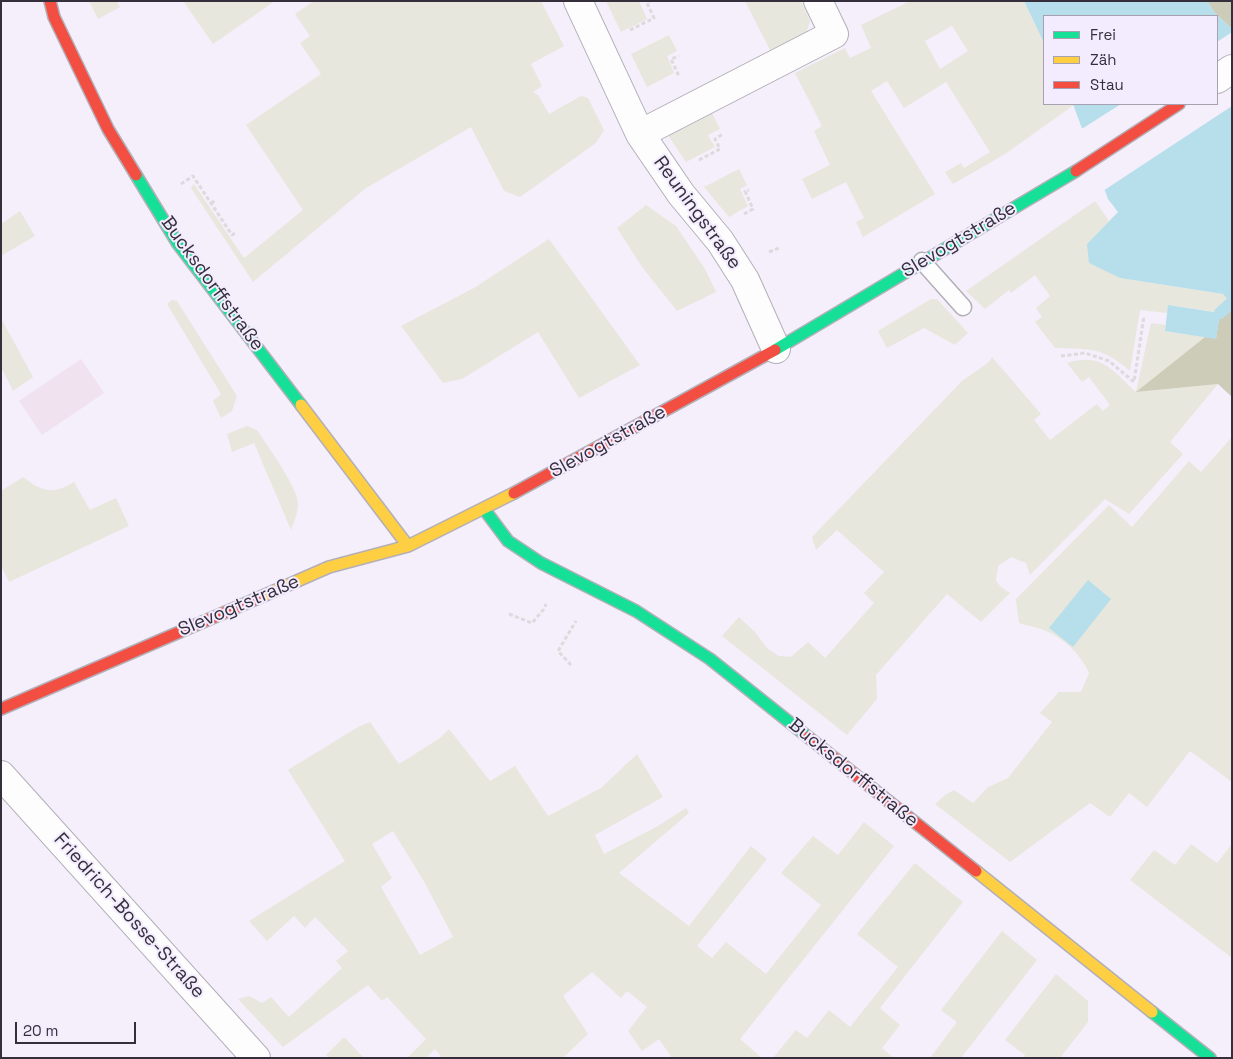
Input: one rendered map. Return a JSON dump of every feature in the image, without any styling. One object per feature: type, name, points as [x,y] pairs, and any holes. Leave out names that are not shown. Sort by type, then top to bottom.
[{"type":"street","name":"Bucksdorffstraße","points":[[50,1],[54,17],[108,129],[178,244],[408,546]]},
{"type":"street","name":"Reuningstraße","points":[[578,1],[640,134],[681,194],[725,248],[744,280],[776,350]]},
{"type":"street","points":[[640,134],[834,34],[818,1]]},
{"type":"street","points":[[1218,78],[1232,69]]},
{"type":"street","name":"Slevogtstraße","points":[[1,709],[329,567],[408,546],[484,510],[776,350],[922,261],[1085,166],[1177,105]]},
{"type":"street","name":"Bucksdorffstraße","points":[[484,510],[508,541],[541,563],[636,611],[710,659],[1210,1058]]},
{"type":"street","name":"Friedrich-Bosse-Straße","points":[[1,775],[256,1058]]},
{"type":"lane","points":[[922,261],[963,307]]},
{"type":"path","points":[[624,34],[654,18],[647,3],[650,1]]},
{"type":"path","points":[[670,79],[678,74],[671,59],[679,56]]},
{"type":"path","points":[[694,162],[720,149],[715,139],[723,134]]},
{"type":"path","points":[[181,184],[193,176],[232,235],[238,232]]},
{"type":"path","points":[[737,218],[753,208],[745,192],[749,190]]},
{"type":"path","points":[[211,203],[216,200]]},
{"type":"path","points":[[1061,356],[1085,353],[1109,361],[1134,382],[1144,316]]},
{"type":"path","points":[[509,614],[532,624],[544,610],[547,603]]},
{"type":"path","points":[[571,665],[558,651],[578,613]]},
{"type":"shaded area","points":[[89,1],[117,1],[120,7],[98,19]]},
{"type":"shaded area","points":[[183,1],[275,1],[213,44]]},
{"type":"shaded area","points":[[314,1],[541,1],[564,46],[531,64],[542,86],[533,92],[538,95],[549,114],[581,96],[588,98],[604,130],[596,143],[520,197],[504,191],[471,127],[366,188],[253,282],[191,188],[194,184],[244,258],[303,210],[246,125],[321,74],[300,43],[310,36],[295,14]]},
{"type":"shaded area","points":[[606,1],[639,1],[647,19],[621,32]]},
{"type":"shaded area","points":[[745,1],[801,1],[810,21],[806,34],[771,52]]},
{"type":"shaded area","points":[[910,1],[1024,1],[1043,41],[1043,105],[1074,105],[1005,154],[953,184],[945,172],[961,163],[964,168],[990,152],[946,82],[904,108],[887,81],[871,91],[935,194],[863,237],[856,222],[864,218],[846,182],[812,199],[802,179],[830,165],[814,131],[822,126],[795,73],[845,48],[850,58],[871,48],[861,25]],"holes":[[[952,26],[968,51],[940,69],[925,41]]]},
{"type":"shaded area","points":[[669,35],[677,51],[667,56],[674,73],[647,87],[631,54]]},
{"type":"shaded area","points":[[712,113],[720,129],[708,135],[715,147],[686,162],[668,135]]},
{"type":"shaded area","points":[[739,169],[747,185],[740,189],[748,206],[729,217],[704,187]]},
{"type":"shaded area","points":[[1095,201],[1109,221],[1087,244],[1120,278],[1223,294],[1231,303],[1220,313],[1169,305],[1167,313],[1140,310],[1130,371],[1112,357],[1103,353],[1087,349],[1055,348],[1035,322],[1042,317],[1036,308],[1050,296],[1035,275],[1011,293],[1009,290],[985,309],[966,291]]},
{"type":"shaded area","points":[[646,205],[676,226],[705,269],[716,292],[677,311],[642,267],[617,228]]},
{"type":"shaded area","points":[[20,211],[35,236],[1,256],[1,224]]},
{"type":"shaded area","points":[[549,239],[640,365],[579,398],[538,332],[462,379],[443,383],[401,326],[474,288]]},
{"type":"shaded area","points":[[931,299],[937,299],[968,333],[955,345],[924,328],[887,348],[878,331]]},
{"type":"shaded area","points":[[172,300],[177,301],[237,396],[232,411],[221,418],[213,401],[221,394],[167,304]]},
{"type":"shaded area","points":[[1,318],[33,377],[13,391],[1,367]]},
{"type":"shaded area","points":[[1151,323],[1166,325],[1165,331],[1205,337],[1137,392],[1218,384],[1170,442],[1183,454],[1129,514],[1105,499],[1030,575],[1026,563],[1011,557],[998,566],[996,581],[1010,593],[981,622],[947,594],[876,675],[877,699],[847,735],[722,636],[739,617],[754,631],[768,649],[779,656],[791,657],[808,642],[825,658],[874,603],[864,593],[884,572],[837,530],[816,550],[812,537],[962,381],[989,362],[992,357],[1041,414],[1034,420],[1050,440],[1097,404],[1103,411],[1110,405],[1089,377],[1082,382],[1067,363],[1089,360],[1106,365],[1136,392]]},
{"type":"shaded area","points":[[81,359],[104,393],[42,435],[19,401]]},
{"type":"shaded area","points":[[247,426],[257,430],[281,467],[297,497],[297,514],[291,530],[254,443],[232,452],[227,434]]},
{"type":"shaded area","points":[[1232,437],[1232,782],[1190,751],[1147,807],[1129,793],[1110,817],[1090,803],[1010,862],[935,804],[954,790],[973,803],[988,787],[1008,778],[1052,722],[1040,713],[1059,692],[1081,692],[1089,673],[1077,654],[1059,638],[1043,630],[1019,623],[1016,599],[1109,505],[1132,527],[1189,461],[1201,472]]},
{"type":"shaded area","points":[[23,477],[36,486],[48,490],[60,489],[74,482],[90,510],[116,498],[129,526],[9,582],[1,565],[1,491]]},
{"type":"shaded area","points":[[370,722],[399,764],[440,738],[449,729],[490,781],[515,766],[548,816],[601,788],[637,754],[663,797],[595,835],[604,854],[658,826],[686,808],[689,813],[619,873],[689,926],[751,846],[767,859],[697,946],[712,958],[726,942],[766,974],[821,905],[781,873],[813,836],[838,855],[864,822],[894,846],[740,1039],[762,1058],[672,1058],[659,1039],[642,1051],[628,1031],[647,1007],[627,991],[621,998],[592,972],[563,996],[588,1034],[563,1058],[442,1058],[435,1049],[426,1058],[407,1058],[426,1039],[387,997],[382,1001],[368,985],[283,1047],[238,999],[249,996],[262,1003],[271,997],[289,1017],[342,968],[336,961],[348,951],[315,917],[305,928],[294,916],[267,941],[249,921],[345,861],[288,770],[358,727]],"holes":[[[393,831],[425,883],[453,937],[420,955],[381,887],[392,878],[372,844]]]},
{"type":"shaded area","points":[[1191,844],[1217,863],[1232,844],[1232,958],[1130,880],[1154,850],[1175,865]]},
{"type":"shaded area","points":[[915,863],[963,902],[880,1008],[900,1025],[882,1048],[894,1058],[773,1058],[796,1030],[807,1038],[829,1010],[850,1027],[898,967],[857,934]]},
{"type":"shaded area","points":[[1002,931],[1037,960],[961,1058],[930,1058],[957,1022],[941,1010]]},
{"type":"shaded area","points":[[1056,974],[1088,1001],[1088,1022],[1060,1058],[1024,1058],[1025,1055],[1005,1040]]},
{"type":"shaded area","points":[[344,1037],[364,1058],[329,1058],[326,1055]]},
{"type":"green space","points":[[1207,1],[1232,1],[1232,29],[1218,15]]},
{"type":"green space","points":[[1232,304],[1232,397],[1218,384],[1136,392],[1205,337],[1216,338],[1220,313]]},
{"type":"water","points":[[1024,1],[1207,1],[1217,15],[1043,15],[1043,41]]},
{"type":"water","points":[[1218,16],[1232,29],[1232,304],[1223,294],[1120,278],[1089,263],[1087,244],[1118,212],[1108,199],[1073,105],[1218,105]]},
{"type":"water","points":[[1168,305],[1220,313],[1216,339],[1165,331]]},
{"type":"water","points":[[1088,580],[1111,599],[1073,647],[1049,628]]},
{"type":"pier","points":[[1232,32],[1232,106],[1103,191],[1080,130],[1119,105],[1218,105],[1218,41]]},
{"type":"waterway","points":[[1220,313],[1231,303]]},
{"type":"traffic: fast","points":[[775,350],[1076,171]]},
{"type":"traffic: fast","points":[[136,175],[178,244],[301,405]]},
{"type":"traffic: fast","points":[[484,509],[508,541],[541,563],[636,611],[710,659],[808,737]]},
{"type":"traffic: fast","points":[[1152,1012],[1210,1058]]},
{"type":"traffic: slow","points":[[301,405],[408,546]]},
{"type":"traffic: slow","points":[[256,599],[329,567],[408,546],[514,493]]},
{"type":"traffic: slow","points":[[976,871],[1152,1012]]},
{"type":"traffic: jam","points":[[50,1],[54,17],[108,129],[136,175]]},
{"type":"traffic: jam","points":[[1076,171],[1177,105]]},
{"type":"traffic: jam","points":[[514,493],[775,350]]},
{"type":"traffic: jam","points":[[1,709],[256,599]]},
{"type":"traffic: jam","points":[[808,737],[976,871]]}]
